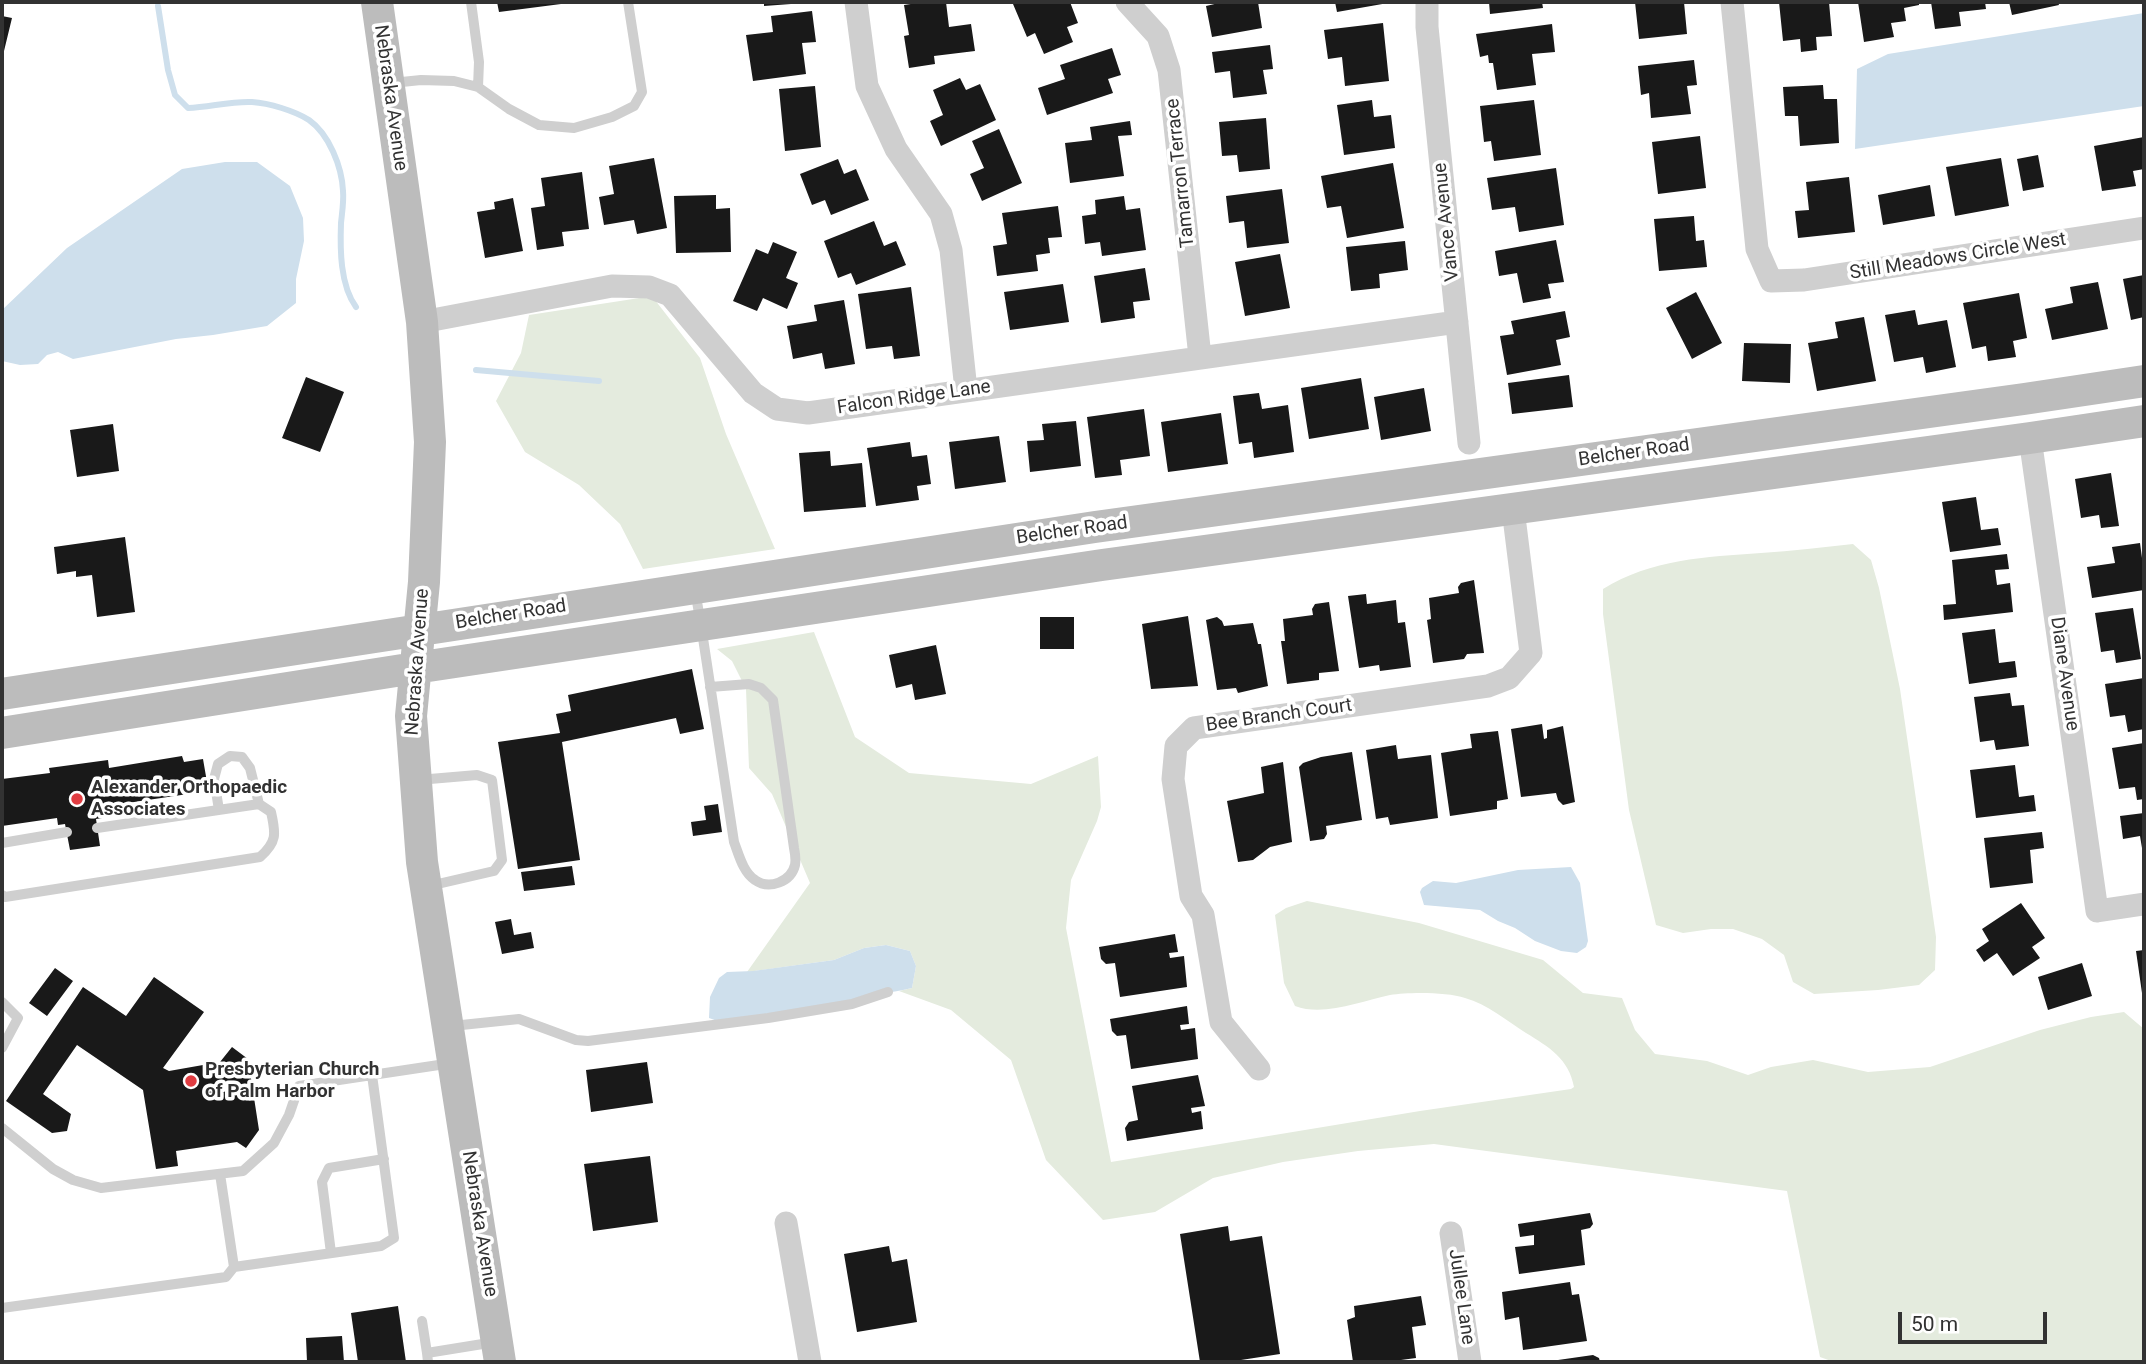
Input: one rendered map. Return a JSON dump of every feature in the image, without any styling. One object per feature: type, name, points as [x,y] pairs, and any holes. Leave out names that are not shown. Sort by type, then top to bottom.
[{"type":"main road","name":"Nebraska Avenue","points":[[377,2],[422,322],[430,442],[424,582],[411,716],[422,862],[499,1352]]},
{"type":"main road","name":"Belcher Road","points":[[2,694],[1095,527],[2024,400],[2144,381]]},
{"type":"main road","name":"Belcher Road","points":[[2,733],[1102,565],[2144,421]]},
{"type":"street","points":[[856,2],[867,86],[896,149],[941,214],[951,250],[966,390]]},
{"type":"street","name":"Tamarron Terrace","points":[[1127,2],[1158,36],[1169,69],[1200,357]]},
{"type":"street","name":"Vance Avenue","points":[[1427,2],[1427,27],[1469,443]]},
{"type":"street","name":"Still Meadows Circle West","points":[[1732,2],[1757,249],[1771,281],[1804,280],[2144,228]]},
{"type":"street","name":"Falcon Ridge Lane","points":[[422,322],[612,286],[649,287],[670,295],[753,393],[778,409],[808,413],[1457,322]]},
{"type":"street","name":"Diane Avenue","points":[[2030,438],[2097,911],[2144,904]]},
{"type":"street","name":"Bee Branch Court","points":[[1259,1069],[1221,1022],[1203,915],[1191,896],[1173,779],[1177,746],[1194,728],[1488,686],[1509,678],[1531,653],[1513,509]]},
{"type":"street","points":[[786,1223],[810,1362]]},
{"type":"street","name":"Jullee Lane","points":[[1451,1233],[1470,1362]]},
{"type":"lane","points":[[471,2],[479,62],[478,87]]},
{"type":"lane","points":[[388,83],[454,81],[478,87],[509,109],[539,125],[574,128],[612,117],[634,106],[642,92],[628,2]]},
{"type":"lane","points":[[695,587],[710,687],[734,842],[743,865],[754,880],[766,885],[777,884],[788,878],[795,866],[773,700],[761,688],[749,684],[710,687]]},
{"type":"lane","points":[[219,810],[214,779],[218,764],[230,756],[242,757],[250,768],[259,804]]},
{"type":"lane","points":[[416,781],[477,775],[492,780],[502,860],[494,871],[426,887]]},
{"type":"lane","points":[[2,895],[5,897],[260,857],[272,847],[275,830],[271,812],[259,804],[97,828]]},
{"type":"lane","points":[[2,842],[67,832]]},
{"type":"lane","points":[[449,1027],[519,1019],[576,1040],[588,1041],[852,1004],[888,992]]},
{"type":"lane","points":[[2,1002],[18,1018],[2,1048]]},
{"type":"lane","points":[[2,1128],[53,1169],[73,1180],[101,1188],[243,1171],[274,1143],[289,1115],[299,1086],[455,1062]]},
{"type":"lane","points":[[2,1308],[226,1277],[234,1267],[381,1246],[394,1238],[372,1075]]},
{"type":"lane","points":[[331,1253],[323,1182],[329,1168],[384,1159]]},
{"type":"lane","points":[[220,1174],[234,1267]]},
{"type":"lane","points":[[422,1321],[427,1358],[499,1352]]},
{"type":"shaded area","points":[[646,297],[655,300],[700,358],[726,434],[775,549],[643,569],[620,524],[579,485],[525,452],[496,401],[521,353],[529,315]]},
{"type":"shaded area","points":[[1853,544],[1871,560],[1900,689],[1936,937],[1935,970],[1919,985],[1814,994],[1793,982],[1784,955],[1762,939],[1733,929],[1683,933],[1656,925],[1629,810],[1603,614],[1603,589],[1640,571],[1679,561]]},
{"type":"shaded area","points":[[814,632],[855,737],[909,773],[1031,784],[1098,756],[1101,807],[1071,880],[1066,928],[1111,1162],[1574,1087],[1563,1061],[1550,1049],[1489,1009],[1465,998],[1407,993],[1330,1009],[1295,1006],[1284,983],[1275,915],[1307,901],[1419,923],[1543,960],[1583,993],[1622,998],[1635,1030],[1655,1054],[1707,1061],[1748,1075],[1771,1067],[1813,1060],[1868,1072],[1930,1067],[2040,1030],[2124,1012],[2144,1029],[2144,1362],[1834,1362],[1820,1357],[1787,1191],[1434,1144],[1283,1162],[1213,1178],[1155,1212],[1103,1220],[1046,1160],[1011,1060],[951,1010],[899,991],[912,988],[916,966],[910,951],[886,945],[864,948],[834,960],[747,972],[810,883],[772,794],[749,768],[746,689],[732,661],[717,649]]},
{"type":"water","points":[[2144,13],[2144,106],[1855,149],[1857,69],[1888,54]]},
{"type":"water","points":[[225,162],[257,162],[290,186],[303,218],[304,241],[296,279],[296,303],[267,326],[176,339],[73,359],[58,352],[47,355],[38,364],[20,365],[2,361],[2,310],[67,248],[182,169]]},
{"type":"water","points":[[1571,867],[1580,883],[1588,941],[1586,947],[1577,953],[1561,951],[1535,941],[1480,910],[1424,905],[1420,892],[1433,881],[1456,883],[1518,870]]},
{"type":"water","points":[[886,945],[910,951],[916,966],[912,988],[851,1002],[723,1023],[709,1018],[710,997],[719,978],[727,972],[834,960],[864,948]]},
{"type":"building","points":[[497,2],[561,2],[561,4],[499,12]]},
{"type":"building","points":[[764,2],[791,2],[791,4],[764,6]]},
{"type":"building","points":[[946,2],[949,27],[971,24],[975,51],[934,56],[935,64],[909,68],[904,36],[909,35],[904,5]]},
{"type":"building","points":[[1070,2],[1078,23],[1067,27],[1073,42],[1044,54],[1035,33],[1027,37],[1013,4]]},
{"type":"building","points":[[1223,2],[1258,2],[1262,28],[1212,37],[1206,6]]},
{"type":"building","points":[[1335,2],[1387,2],[1388,3],[1337,12]]},
{"type":"building","points":[[1489,2],[1542,2],[1543,8],[1490,14]]},
{"type":"building","points":[[1635,2],[1684,2],[1687,34],[1639,39]]},
{"type":"building","points":[[1779,2],[1829,2],[1832,36],[1816,37],[1817,50],[1801,52],[1800,39],[1783,41]]},
{"type":"building","points":[[1858,2],[1919,2],[1919,5],[1904,8],[1906,21],[1891,23],[1894,37],[1864,42]]},
{"type":"building","points":[[1931,2],[1985,2],[1986,9],[1959,12],[1961,26],[1935,29]]},
{"type":"building","points":[[2009,2],[2058,2],[2059,5],[2012,15]]},
{"type":"building","points":[[812,11],[816,42],[802,43],[806,74],[753,81],[746,35],[773,32],[771,16]]},
{"type":"building","points":[[2,16],[12,18],[4,51],[2,51]]},
{"type":"building","points":[[1383,23],[1389,81],[1345,86],[1342,57],[1328,59],[1324,30]]},
{"type":"building","points":[[1552,24],[1555,52],[1532,54],[1536,85],[1497,90],[1493,63],[1489,63],[1488,55],[1480,57],[1476,34]]},
{"type":"building","points":[[1270,45],[1273,69],[1263,70],[1267,94],[1233,98],[1230,71],[1215,73],[1212,52]]},
{"type":"building","points":[[1112,48],[1121,75],[1108,79],[1113,93],[1047,115],[1038,88],[1065,79],[1060,65]]},
{"type":"building","points":[[1694,60],[1697,85],[1687,86],[1691,114],[1651,118],[1649,93],[1641,95],[1638,66]]},
{"type":"building","points":[[960,78],[966,90],[980,84],[996,120],[941,146],[930,121],[943,115],[933,90]]},
{"type":"building","points":[[1823,85],[1824,99],[1837,99],[1839,143],[1800,146],[1798,116],[1785,116],[1783,87]]},
{"type":"building","points":[[815,86],[821,147],[785,151],[779,89]]},
{"type":"building","points":[[1372,100],[1374,117],[1391,115],[1395,148],[1344,155],[1337,105]]},
{"type":"building","points":[[1534,100],[1541,155],[1494,161],[1491,141],[1484,142],[1480,106]]},
{"type":"building","points":[[1266,118],[1270,169],[1239,172],[1237,155],[1222,156],[1219,122]]},
{"type":"building","points":[[1130,121],[1132,135],[1118,136],[1124,176],[1070,183],[1065,143],[1092,140],[1090,127]]},
{"type":"building","points":[[999,129],[1022,183],[982,201],[970,174],[984,168],[972,141]]},
{"type":"building","points":[[1700,136],[1706,188],[1658,194],[1652,142]]},
{"type":"building","points":[[2144,137],[2144,169],[2133,171],[2136,186],[2102,191],[2094,146]]},
{"type":"building","points":[[2038,155],[2044,187],[2023,191],[2017,159]]},
{"type":"building","points":[[654,158],[667,228],[637,234],[634,220],[604,225],[599,197],[614,194],[609,166]]},
{"type":"building","points":[[2001,158],[2009,206],[1955,216],[1946,167]]},
{"type":"building","points":[[838,159],[844,174],[856,169],[869,200],[831,215],[825,200],[812,205],[800,174]]},
{"type":"building","points":[[1393,163],[1404,228],[1347,238],[1341,206],[1327,208],[1321,176]]},
{"type":"building","points":[[1556,168],[1564,225],[1519,232],[1515,207],[1492,210],[1487,178]]},
{"type":"building","points":[[582,172],[589,229],[562,232],[564,246],[537,250],[531,208],[545,206],[541,178]]},
{"type":"building","points":[[1849,177],[1855,232],[1798,238],[1795,211],[1809,210],[1806,182]]},
{"type":"building","points":[[1930,185],[1935,216],[1883,225],[1878,195]]},
{"type":"building","points":[[1282,189],[1289,243],[1247,248],[1244,221],[1229,223],[1226,196]]},
{"type":"building","points":[[716,195],[716,209],[730,208],[731,252],[676,253],[674,196]]},
{"type":"building","points":[[1124,196],[1126,210],[1140,208],[1146,250],[1102,256],[1100,242],[1085,244],[1082,216],[1096,214],[1095,200]]},
{"type":"building","points":[[513,198],[523,251],[485,258],[477,212],[495,209],[494,202]]},
{"type":"building","points":[[1058,206],[1062,237],[1048,238],[1050,253],[1036,255],[1038,271],[997,276],[993,246],[1007,244],[1002,213]]},
{"type":"building","points":[[1694,216],[1696,241],[1704,240],[1707,267],[1659,271],[1654,219]]},
{"type":"building","points":[[874,221],[884,246],[896,241],[906,265],[856,285],[851,273],[838,278],[824,241]]},
{"type":"building","points":[[1556,240],[1564,282],[1548,284],[1551,298],[1523,303],[1517,273],[1499,276],[1495,251]]},
{"type":"building","points":[[1405,241],[1408,270],[1379,274],[1380,288],[1351,291],[1346,247]]},
{"type":"building","points":[[773,242],[797,252],[786,278],[798,283],[787,309],[763,298],[757,311],[733,301],[756,249],[768,254]]},
{"type":"building","points":[[1280,254],[1290,308],[1245,316],[1235,262]]},
{"type":"building","points":[[1145,268],[1150,300],[1133,302],[1135,318],[1101,323],[1094,276]]},
{"type":"building","points":[[2144,275],[2144,317],[2131,320],[2123,279]]},
{"type":"building","points":[[2098,282],[2108,329],[2052,340],[2045,309],[2073,303],[2070,287]]},
{"type":"building","points":[[1063,284],[1069,322],[1010,330],[1004,292]]},
{"type":"building","points":[[911,287],[920,356],[894,359],[892,346],[866,349],[858,294]]},
{"type":"building","points":[[1696,292],[1722,343],[1692,359],[1666,308]]},
{"type":"building","points":[[2019,293],[2027,338],[2013,341],[2016,357],[1988,361],[1986,346],[1972,349],[1963,303]]},
{"type":"building","points":[[844,300],[855,364],[825,369],[822,353],[793,359],[787,326],[817,321],[814,305]]},
{"type":"building","points":[[1915,310],[1918,325],[1947,320],[1956,367],[1926,373],[1923,357],[1894,362],[1885,315]]},
{"type":"building","points":[[1565,311],[1570,337],[1556,340],[1561,365],[1507,375],[1500,336],[1514,334],[1511,321]]},
{"type":"building","points":[[1864,317],[1876,381],[1817,391],[1808,343],[1838,338],[1835,322]]},
{"type":"building","points":[[1744,343],[1791,344],[1790,383],[1742,381]]},
{"type":"building","points":[[1569,375],[1573,407],[1512,414],[1508,383]]},
{"type":"building","points":[[306,377],[344,392],[320,452],[282,438]]},
{"type":"building","points":[[1361,378],[1369,429],[1309,439],[1301,388]]},
{"type":"building","points":[[1424,388],[1431,431],[1381,440],[1374,397]]},
{"type":"building","points":[[1259,393],[1262,409],[1288,405],[1294,452],[1254,458],[1252,442],[1239,444],[1233,396]]},
{"type":"building","points":[[1144,409],[1150,456],[1120,460],[1122,475],[1095,478],[1087,417]]},
{"type":"building","points":[[1221,413],[1228,464],[1168,472],[1161,422]]},
{"type":"building","points":[[1076,421],[1081,466],[1030,472],[1027,441],[1044,440],[1042,424]]},
{"type":"building","points":[[113,424],[119,471],[77,477],[70,430]]},
{"type":"building","points":[[999,436],[1006,482],[955,489],[949,442]]},
{"type":"building","points":[[910,442],[912,457],[927,455],[931,484],[917,486],[919,500],[876,506],[867,448]]},
{"type":"building","points":[[830,451],[831,466],[862,463],[866,507],[804,512],[799,453]]},
{"type":"building","points":[[2111,473],[2119,526],[2101,528],[2099,515],[2081,518],[2075,479]]},
{"type":"building","points":[[1976,497],[1981,530],[1998,528],[2001,545],[1950,552],[1942,502]]},
{"type":"building","points":[[125,537],[135,612],[97,617],[92,575],[76,577],[76,571],[57,574],[54,547]]},
{"type":"building","points":[[2140,543],[2144,590],[2092,598],[2087,567],[2115,563],[2112,547]]},
{"type":"building","points":[[2007,554],[2009,569],[1995,570],[1997,585],[2010,583],[2013,612],[1944,620],[1943,605],[1956,604],[1952,560]]},
{"type":"building","points":[[1474,580],[1484,653],[1467,654],[1464,659],[1433,663],[1427,620],[1431,619],[1429,598],[1459,593],[1458,587],[1461,583]]},
{"type":"building","points":[[1366,594],[1367,604],[1396,600],[1398,623],[1405,622],[1411,667],[1380,671],[1379,665],[1359,668],[1348,596]]},
{"type":"building","points":[[1329,602],[1339,671],[1319,673],[1319,680],[1287,684],[1281,641],[1285,641],[1283,619],[1313,615],[1315,604]]},
{"type":"building","points":[[2133,608],[2141,659],[2116,663],[2114,650],[2101,652],[2095,613]]},
{"type":"building","points":[[1188,616],[1198,686],[1151,689],[1142,624]]},
{"type":"building","points":[[1040,617],[1074,617],[1074,649],[1040,649]]},
{"type":"building","points":[[1217,617],[1224,626],[1253,623],[1258,644],[1261,644],[1268,686],[1238,693],[1236,688],[1217,690],[1206,620]]},
{"type":"building","points":[[1995,629],[1999,663],[2015,661],[2017,677],[1969,684],[1962,633]]},
{"type":"building","points":[[936,645],[946,694],[915,700],[912,684],[896,688],[889,655]]},
{"type":"building","points":[[692,669],[704,729],[680,734],[676,718],[562,742],[580,860],[518,869],[498,742],[560,733],[556,714],[571,711],[568,695]]},
{"type":"building","points":[[2144,678],[2144,729],[2128,732],[2125,715],[2110,717],[2105,684]]},
{"type":"building","points":[[2010,693],[2012,706],[2024,705],[2029,746],[1996,750],[1994,740],[1980,742],[1974,697]]},
{"type":"building","points":[[1542,724],[1544,739],[1547,738],[1547,730],[1563,726],[1575,802],[1563,805],[1556,793],[1521,797],[1511,729]]},
{"type":"building","points":[[1498,731],[1508,799],[1497,801],[1497,809],[1450,816],[1441,753],[1472,748],[1470,734]]},
{"type":"building","points":[[2144,743],[2144,799],[2137,800],[2135,787],[2119,789],[2112,748]]},
{"type":"building","points":[[1396,745],[1398,759],[1431,755],[1438,818],[1390,825],[1388,817],[1376,819],[1366,750]]},
{"type":"building","points":[[1352,752],[1362,820],[1326,826],[1327,834],[1324,839],[1310,841],[1299,767],[1321,757]]},
{"type":"building","name":"Alexander Orthopaedic Associates","points":[[182,756],[184,762],[203,759],[208,788],[188,791],[188,794],[114,805],[115,816],[96,819],[100,846],[70,850],[65,824],[58,825],[57,818],[2,826],[2,779],[50,773],[49,768],[108,760],[109,768]]},
{"type":"building","points":[[1283,762],[1292,842],[1270,847],[1253,860],[1238,862],[1227,801],[1264,793],[1261,767]]},
{"type":"building","points":[[2015,765],[2019,797],[2034,795],[2036,811],[1976,818],[1970,770]]},
{"type":"building","points":[[718,804],[722,832],[693,836],[691,822],[706,820],[704,806]]},
{"type":"building","points":[[2144,813],[2143,854],[2140,836],[2123,839],[2120,816]]},
{"type":"building","points":[[2042,832],[2044,848],[2030,850],[2033,883],[1990,888],[1984,838]]},
{"type":"building","points":[[572,866],[575,885],[524,891],[521,872]]},
{"type":"building","points":[[2021,903],[2045,938],[2032,947],[2040,958],[2013,976],[1997,953],[1984,962],[1976,950],[1989,941],[1982,929]]},
{"type":"building","points":[[511,919],[514,935],[531,932],[534,948],[502,954],[495,922]]},
{"type":"building","points":[[1175,934],[1178,952],[1169,953],[1170,958],[1184,956],[1187,987],[1120,997],[1115,963],[1106,964],[1101,959],[1099,947]]},
{"type":"building","points":[[2144,950],[2144,1000],[2143,1000],[2136,951]]},
{"type":"building","points":[[2082,963],[2092,996],[2048,1010],[2038,977]]},
{"type":"building","points":[[55,968],[73,981],[47,1016],[29,1003]]},
{"type":"building","name":"Presbyterian Church of Palm Harbor","points":[[154,977],[204,1012],[163,1068],[169,1071],[220,1062],[232,1047],[248,1059],[259,1130],[246,1148],[237,1142],[176,1151],[178,1166],[156,1169],[143,1090],[77,1045],[43,1094],[71,1114],[67,1131],[52,1133],[6,1101],[83,987],[126,1016]]},
{"type":"building","points":[[1187,1006],[1189,1024],[1180,1025],[1181,1030],[1195,1028],[1198,1059],[1131,1069],[1126,1035],[1117,1036],[1112,1031],[1110,1019]]},
{"type":"building","points":[[647,1062],[653,1103],[591,1112],[586,1070]]},
{"type":"building","points":[[1198,1075],[1205,1106],[1191,1108],[1192,1113],[1201,1111],[1203,1129],[1127,1141],[1125,1128],[1129,1122],[1138,1120],[1132,1086]]},
{"type":"building","points":[[650,1156],[658,1222],[593,1231],[584,1164]]},
{"type":"building","points":[[1590,1213],[1593,1224],[1590,1228],[1581,1230],[1585,1265],[1519,1274],[1515,1247],[1534,1245],[1534,1235],[1520,1237],[1518,1224]]},
{"type":"building","points":[[1228,1226],[1230,1241],[1262,1236],[1280,1354],[1228,1362],[1200,1362],[1180,1234]]},
{"type":"building","points":[[889,1246],[892,1262],[907,1259],[917,1322],[857,1332],[844,1254]]},
{"type":"building","points":[[1570,1282],[1572,1295],[1579,1294],[1587,1341],[1523,1350],[1519,1317],[1505,1320],[1502,1292]]},
{"type":"building","points":[[1421,1296],[1426,1325],[1412,1327],[1416,1358],[1353,1362],[1347,1320],[1355,1317],[1354,1306]]},
{"type":"building","points":[[398,1306],[406,1362],[358,1362],[351,1313]]},
{"type":"building","points":[[342,1336],[344,1362],[307,1362],[306,1338]]},
{"type":"building","points":[[1593,1355],[1599,1358],[1600,1362],[1551,1362],[1551,1361]]},
{"type":"waterway","points":[[158,6],[168,70],[175,95],[188,108],[244,102],[266,104],[309,120],[323,134],[337,162],[342,182],[342,266],[347,288],[356,307]]},
{"type":"waterway","points":[[476,370],[599,381]]},
{"type":"place","name":"Alexander Orthopaedic Associates","points":[[77,799]]},
{"type":"place","name":"Presbyterian Church of Palm Harbor","points":[[191,1081]]}]
